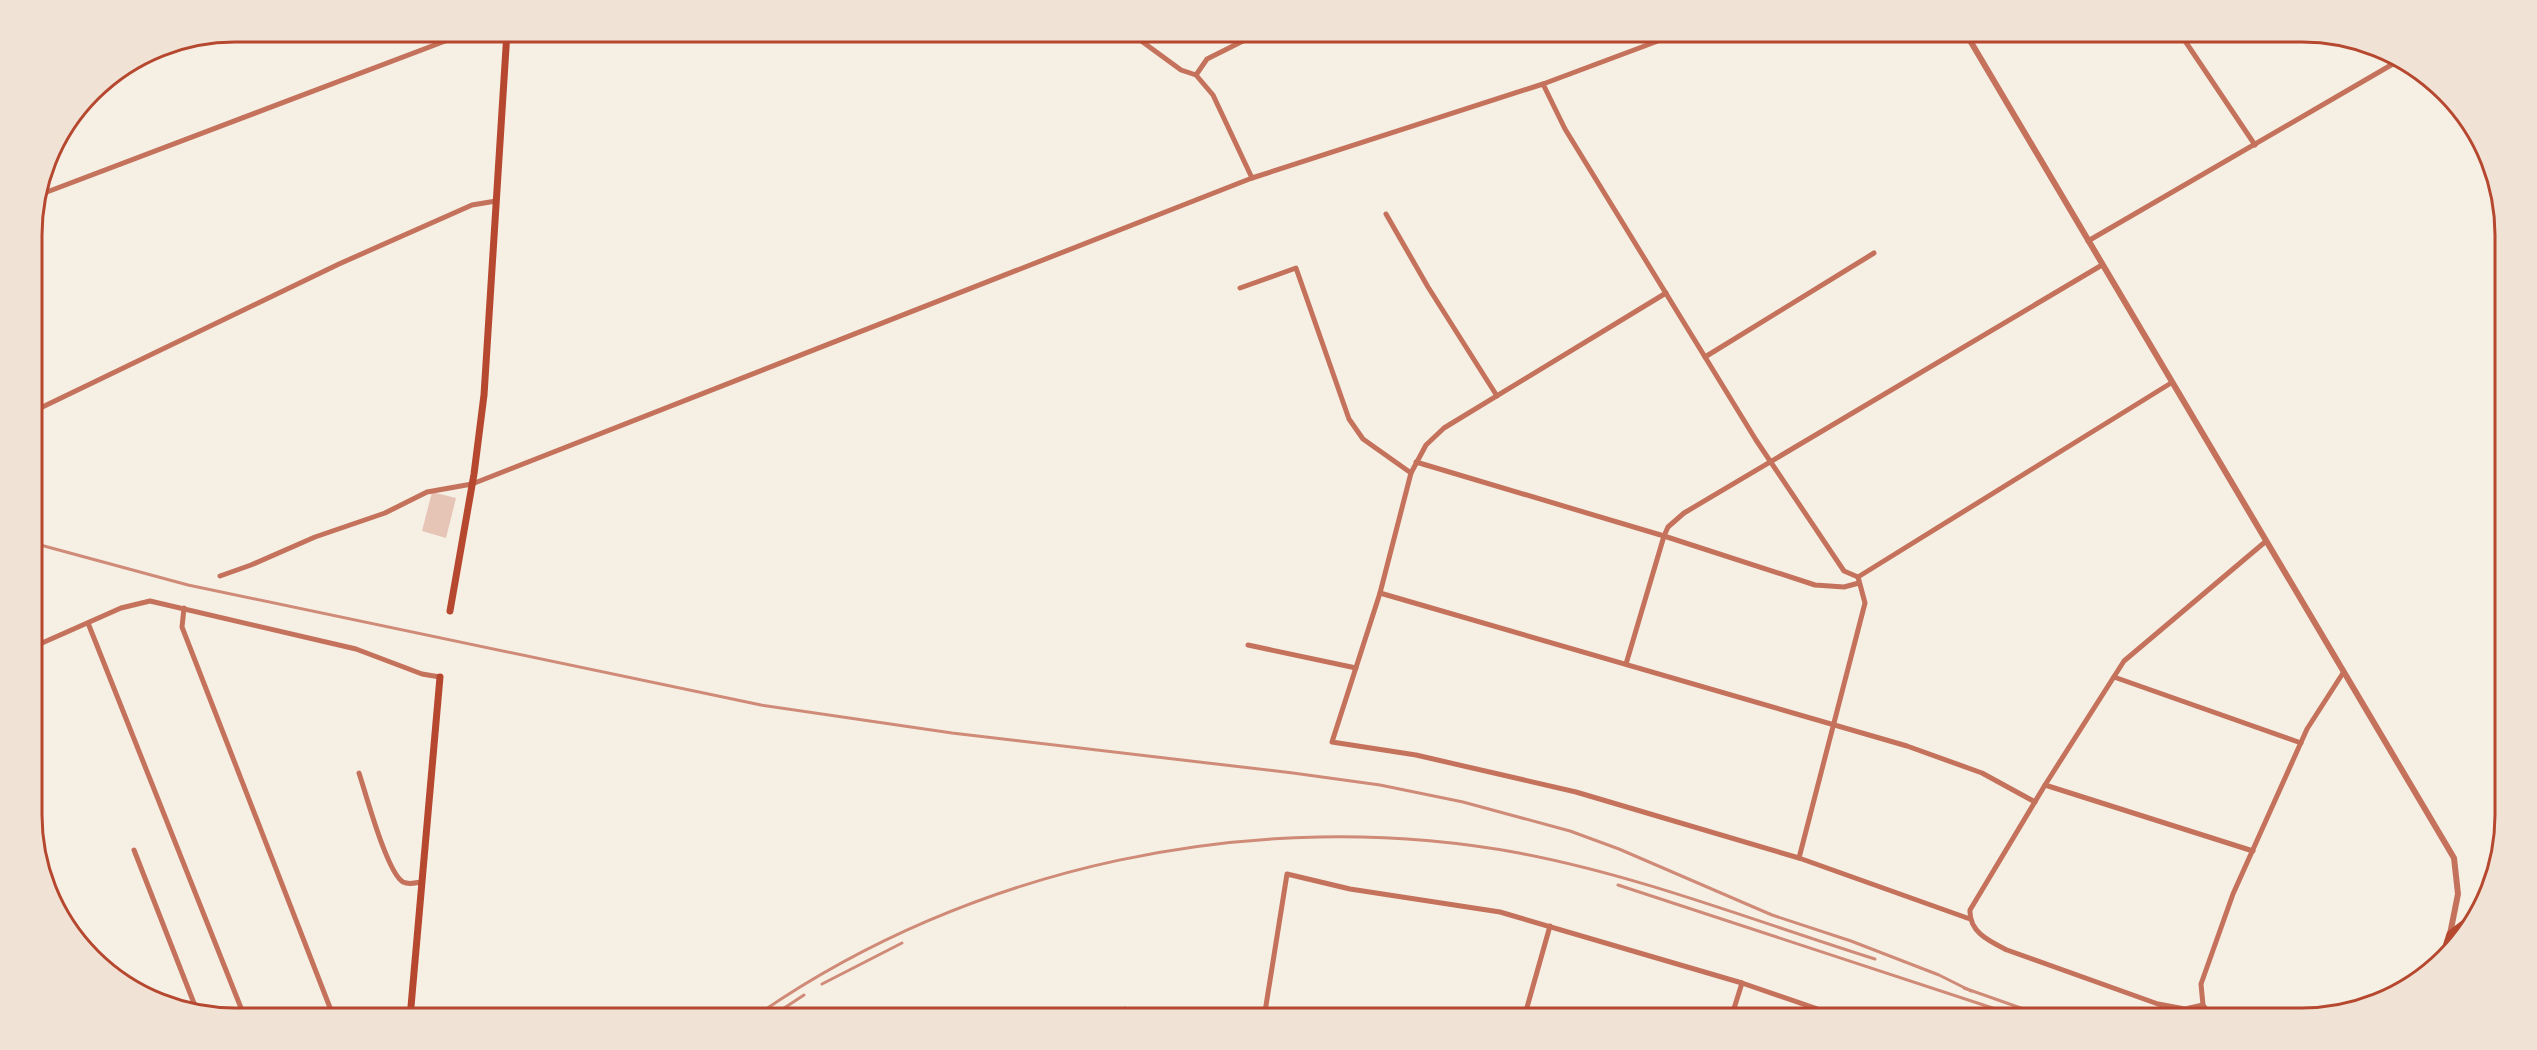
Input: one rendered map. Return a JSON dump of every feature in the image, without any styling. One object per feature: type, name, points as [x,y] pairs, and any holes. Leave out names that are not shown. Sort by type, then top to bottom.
[{"type":"main road","points":[[450,611],[472,484],[484,395],[506,42]]},
{"type":"main road","points":[[411,1008],[440,677]]},
{"type":"main road","points":[[2448,940],[2450,934],[2458,928]]},
{"type":"street","points":[[48,192],[443,42]]},
{"type":"street","points":[[1143,42],[1181,70],[1196,75],[1213,95],[1252,178]]},
{"type":"street","points":[[1196,75],[1207,58],[1240,42]]},
{"type":"street","points":[[220,576],[315,537],[385,513],[428,492],[472,484],[1252,178],[1543,84],[1655,42]]},
{"type":"street","points":[[1971,42],[2454,858],[2458,894],[2450,934]]},
{"type":"street","points":[[2186,42],[2255,144]]},
{"type":"street","points":[[2088,241],[2392,65]]},
{"type":"street","points":[[1543,84],[1565,129],[1771,463],[1844,570],[1858,580],[1865,603],[1798,858]]},
{"type":"street","points":[[42,407],[339,264],[472,205],[496,201]]},
{"type":"street","points":[[1386,214],[1428,287],[1497,396]]},
{"type":"street","points":[[1705,357],[1874,253]]},
{"type":"street","points":[[1626,664],[1664,536],[1668,527],[1684,513],[2102,265]]},
{"type":"street","points":[[1240,288],[1296,268],[1349,419],[1363,440],[1411,473]]},
{"type":"street","points":[[1666,294],[1444,428],[1426,445],[1411,473],[1380,593],[1332,742],[1416,755],[1576,792],[1798,858],[1970,919]]},
{"type":"street","points":[[1416,462],[1664,536],[1815,585],[1844,588],[2172,383]]},
{"type":"street","points":[[2176,1008],[2158,1004],[2038,962],[1989,940],[1974,928],[1970,919],[1973,902],[2124,661],[2265,542]]},
{"type":"street","points":[[1380,593],[1834,724],[1982,773],[2035,802]]},
{"type":"street","points":[[42,643],[139,602],[150,601],[356,649],[422,675],[440,677]]},
{"type":"street","points":[[184,608],[182,627],[330,1008]]},
{"type":"street","points":[[88,623],[241,1008]]},
{"type":"street","points":[[1248,645],[1356,668]]},
{"type":"street","points":[[2205,1008],[2201,984],[2234,894],[2307,729],[2343,673]]},
{"type":"street","points":[[2114,677],[2301,742]]},
{"type":"street","points":[[359,773],[391,868],[402,882],[409,884],[421,882]]},
{"type":"street","points":[[2045,785],[2253,851]]},
{"type":"street","points":[[134,850],[194,1003]]},
{"type":"street","points":[[1266,1008],[1287,874],[1350,889],[1500,912],[1742,983],[1815,1008]]},
{"type":"street","points":[[1527,1008],[1550,926]]},
{"type":"street","points":[[1734,1008],[1742,983]]},
{"type":"street","points":[[2192,1008],[2203,1005]]},
{"type":"building","points":[[432,492],[456,498],[446,538],[422,531]]},
{"type":"railway","points":[[42,545],[188,585],[761,705],[952,733],[1380,785],[1463,802],[1570,831],[1619,849],[1772,915],[1851,941],[1939,975],[1971,991]]},
{"type":"railway","points":[[769,1008],[838,965],[928,921],[1022,886],[1119,860],[1219,844],[1319,837],[1420,840],[1519,853],[1610,874],[1654,887],[1875,959]]},
{"type":"railway","points":[[1618,885],[1993,1008]]},
{"type":"railway","points":[[822,984],[902,943]]},
{"type":"railway","points":[[1964,988],[2021,1008]]},
{"type":"railway","points":[[784,1008],[804,995]]}]
